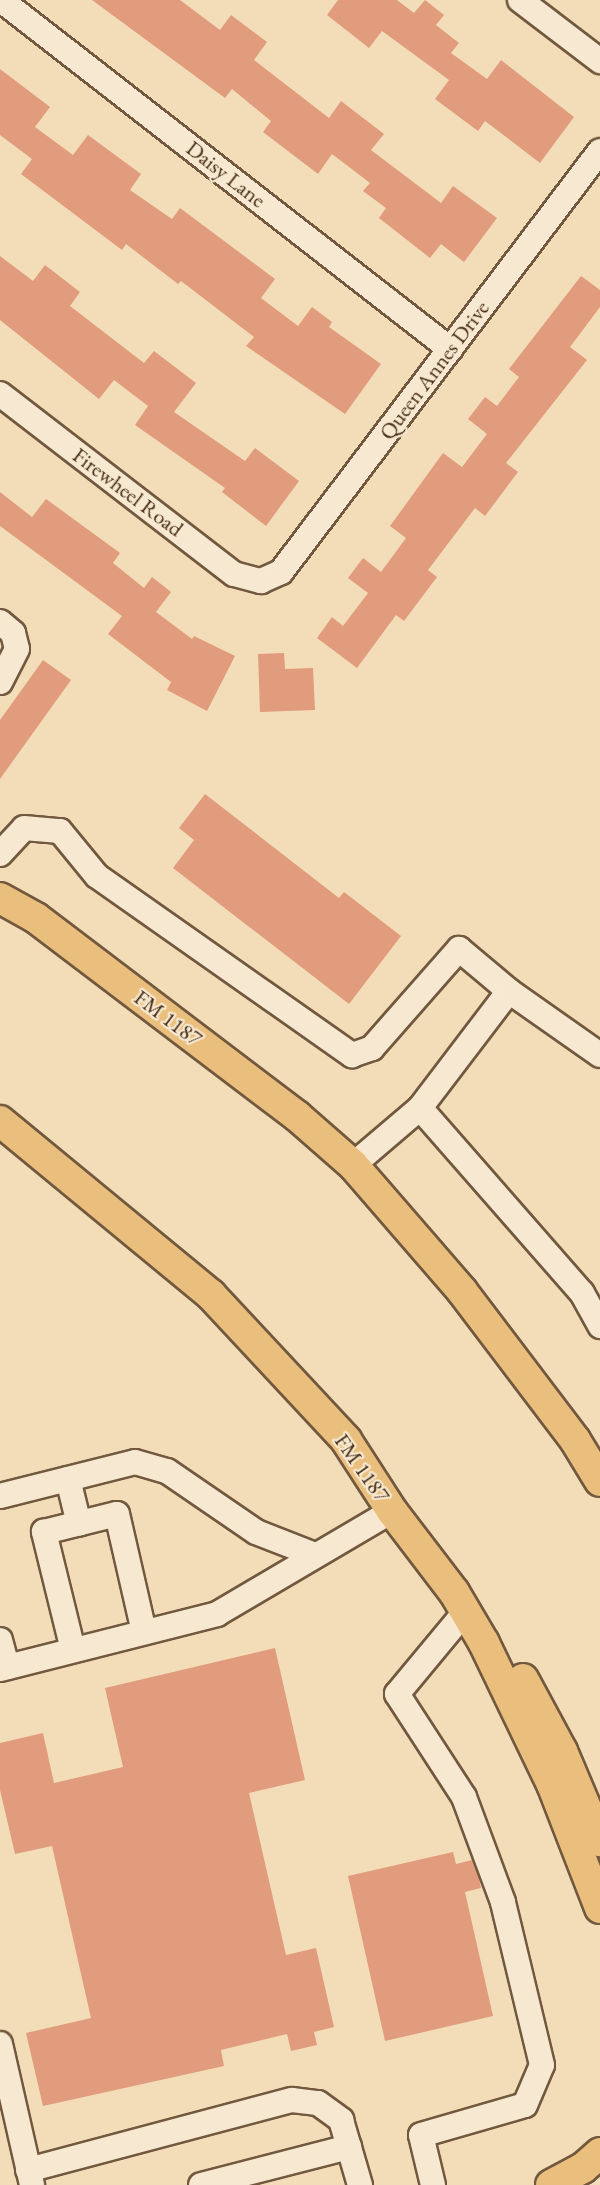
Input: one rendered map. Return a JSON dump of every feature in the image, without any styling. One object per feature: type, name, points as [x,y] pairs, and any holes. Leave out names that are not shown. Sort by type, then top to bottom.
[{"type":"main road","name":"FM 1187","points":[[0,898],[36,918],[242,1074],[353,1165],[462,1291],[574,1440],[600,1481]]},
{"type":"main road","name":"FM 1187","points":[[0,1121],[211,1295],[346,1440],[392,1511],[459,1602],[484,1642],[552,1784],[600,1908]]},
{"type":"main road","points":[[459,1602],[487,1614],[562,1751],[600,1841]]},
{"type":"main road","points":[[551,2185],[583,2168],[600,2153]]},
{"type":"main road","points":[[590,2185],[600,2182]]},
{"type":"street","name":"Daisy Lane","points":[[1,0],[450,349]]},
{"type":"street","points":[[519,0],[600,61]]},
{"type":"street","name":"Queen Annes Drive","points":[[261,581],[281,572],[600,151]]},
{"type":"street","name":"Firewheel Road","points":[[0,394],[234,574],[261,581]]},
{"type":"street","points":[[0,622],[13,633],[17,649],[0,682]]},
{"type":"street","points":[[0,854],[24,828],[60,831],[97,876],[352,1055],[372,1048],[459,949],[509,991],[600,1055]]},
{"type":"street","points":[[353,1165],[420,1108],[509,991]]},
{"type":"street","points":[[420,1108],[591,1288],[600,1326]]},
{"type":"street","points":[[0,1496],[135,1462],[167,1471],[256,1532],[315,1555]]},
{"type":"street","points":[[68,1479],[79,1524]]},
{"type":"street","points":[[0,1640],[3,1668],[217,1614],[392,1511]]},
{"type":"street","points":[[73,1650],[44,1532],[117,1514],[144,1632]]},
{"type":"street","points":[[433,2185],[421,2135],[525,2105],[542,2065],[503,1902],[464,1797],[397,1694],[459,1602]]},
{"type":"street","points":[[1,2056],[9,2128],[30,2177],[292,2100],[318,2103],[341,2120],[360,2185]]},
{"type":"street","points":[[201,2185],[349,2147]]},
{"type":"building","points":[[92,0],[180,0],[220,30],[231,15],[267,42],[254,60],[329,118],[341,101],[384,134],[371,150],[441,203],[453,186],[497,218],[464,262],[441,244],[430,258],[379,218],[386,208],[363,191],[370,183],[332,154],[318,174],[263,132],[271,121],[232,89],[225,98]]},
{"type":"building","points":[[338,0],[397,0],[414,13],[425,0],[444,15],[436,25],[459,43],[451,53],[487,79],[501,60],[574,117],[540,163],[485,121],[478,131],[435,99],[449,80],[382,31],[369,48],[327,15]]},
{"type":"building","points":[[0,69],[50,107],[35,127],[73,155],[88,135],[141,174],[130,190],[172,219],[180,208],[275,279],[261,298],[298,326],[312,307],[332,322],[329,327],[381,364],[345,414],[246,346],[254,337],[181,281],[178,284],[126,244],[122,250],[21,174],[32,159],[0,135]]},
{"type":"building","points":[[0,256],[33,281],[45,265],[80,292],[70,306],[144,363],[154,351],[196,383],[174,412],[245,461],[255,448],[299,481],[266,526],[222,492],[225,488],[135,425],[148,406],[114,380],[99,399],[0,320]]},
{"type":"building","points":[[581,276],[600,290],[600,307],[570,347],[587,360],[506,463],[518,472],[485,516],[475,508],[428,570],[437,577],[404,621],[396,615],[357,668],[317,638],[332,617],[343,626],[368,593],[348,578],[363,558],[381,572],[406,538],[390,526],[443,453],[462,467],[487,434],[468,419],[485,397],[497,406],[519,377],[509,369]]},
{"type":"building","points":[[0,492],[32,517],[46,499],[120,553],[113,563],[144,588],[152,577],[171,592],[156,612],[192,639],[194,636],[235,656],[207,711],[167,690],[171,682],[108,634],[122,616],[0,526]]},
{"type":"building","points":[[284,653],[285,669],[313,668],[315,710],[260,712],[258,654]]},
{"type":"building","points":[[43,660],[71,680],[0,779],[0,720]]},
{"type":"building","points":[[205,794],[339,898],[344,892],[401,936],[349,1004],[173,868],[194,840],[179,828]]},
{"type":"building","points":[[275,1648],[305,1780],[249,1793],[286,1955],[316,1948],[334,2027],[314,2032],[317,2045],[291,2051],[287,2034],[221,2050],[224,2066],[43,2106],[26,2033],[91,2018],[52,1846],[15,1854],[0,1790],[0,1743],[43,1733],[54,1783],[123,1767],[105,1688]]},
{"type":"building","points":[[453,1852],[456,1864],[472,1860],[479,1879],[481,1888],[465,1892],[493,2016],[385,2041],[348,1876]]}]
